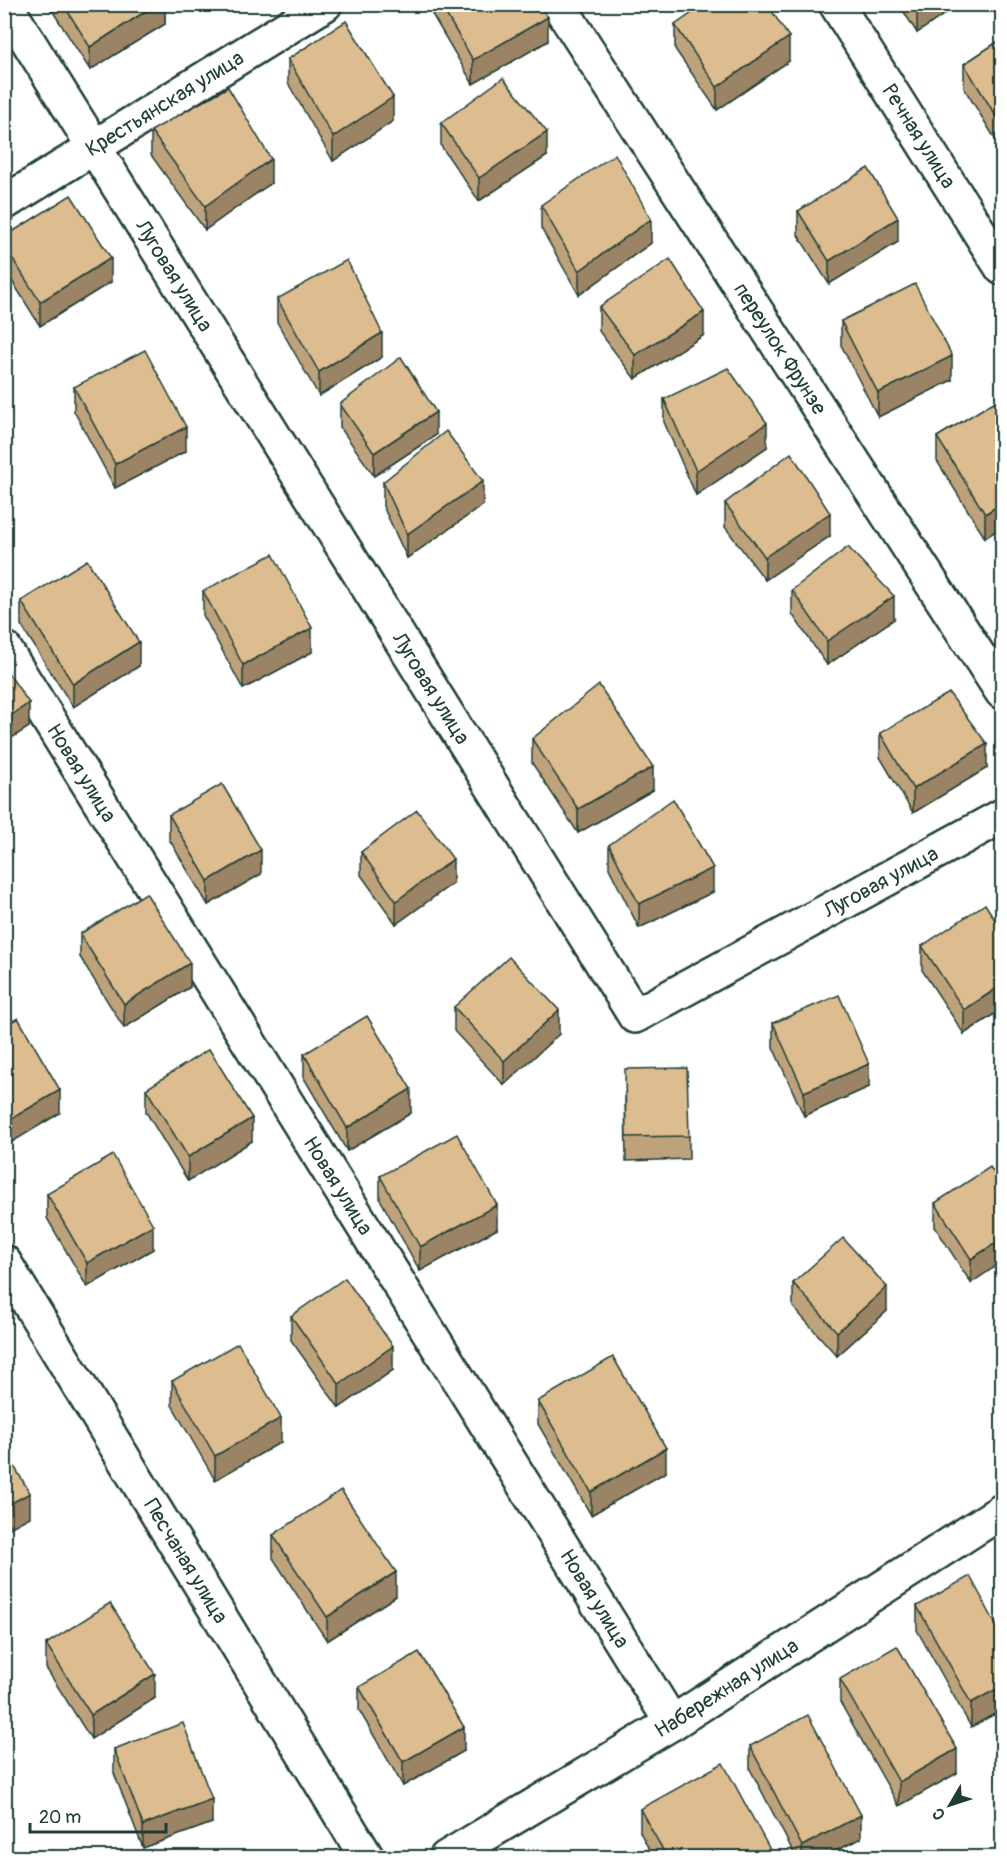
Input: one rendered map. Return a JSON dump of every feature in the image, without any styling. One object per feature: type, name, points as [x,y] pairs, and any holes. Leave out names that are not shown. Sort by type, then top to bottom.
[{"type":"street","name":"Луговая улица","points":[[5,4],[635,1016],[1002,816]]},
{"type":"street","name":"Крестьянская улица","points":[[4,203],[325,4]]},
{"type":"street","name":"переулок Фрунзе","points":[[558,4],[1002,692]]},
{"type":"street","name":"Речная улица","points":[[836,4],[1002,268]]},
{"type":"street","name":"Новая улица","points":[[4,648],[672,1723]]},
{"type":"street","name":"Песчаная улица","points":[[4,1262],[367,1857]]},
{"type":"street","name":"Набережная улица","points":[[447,1857],[672,1723],[1002,1510]]},
{"type":"building","points":[[63,4],[157,4],[90,47]]},
{"type":"building","points":[[440,4],[538,4],[548,17],[473,60]]},
{"type":"building","points":[[705,4],[767,4],[789,37],[717,87],[675,25]]},
{"type":"building","points":[[914,4],[924,4],[917,9]]},
{"type":"building","points":[[346,21],[393,97],[333,137],[288,59]]},
{"type":"building","points":[[1002,39],[1002,126],[964,64]]},
{"type":"building","points":[[503,78],[547,132],[479,178],[441,123]]},
{"type":"building","points":[[228,87],[271,159],[205,206],[151,131]]},
{"type":"building","points":[[615,154],[651,219],[579,271],[541,205]]},
{"type":"building","points":[[868,168],[898,218],[829,261],[798,211]]},
{"type":"building","points":[[71,195],[111,258],[40,302],[4,245],[4,237]]},
{"type":"building","points":[[670,259],[704,312],[635,355],[599,307]]},
{"type":"building","points":[[347,260],[382,333],[319,372],[277,299]]},
{"type":"building","points":[[915,284],[952,356],[878,393],[841,321]]},
{"type":"building","points":[[145,350],[186,427],[115,464],[74,387]]},
{"type":"building","points":[[401,357],[436,412],[374,453],[340,404]]},
{"type":"building","points":[[728,368],[767,423],[696,471],[664,399]]},
{"type":"building","points":[[1002,397],[1002,503],[985,514],[937,437]]},
{"type":"building","points":[[446,431],[483,481],[407,534],[383,482]]},
{"type":"building","points":[[791,453],[830,513],[765,557],[725,503]]},
{"type":"building","points":[[848,547],[894,596],[827,641],[792,590]]},
{"type":"building","points":[[273,554],[312,628],[243,665],[203,591]]},
{"type":"building","points":[[87,560],[139,642],[73,684],[21,601]]},
{"type":"building","points":[[4,667],[29,703],[4,720]]},
{"type":"building","points":[[599,685],[653,767],[578,809],[532,739]]},
{"type":"building","points":[[949,693],[987,744],[913,789],[880,733]]},
{"type":"building","points":[[222,784],[261,850],[208,881],[169,815]]},
{"type":"building","points":[[673,799],[713,868],[639,904],[609,845]]},
{"type":"building","points":[[417,810],[453,859],[396,901],[361,852]]},
{"type":"building","points":[[146,893],[190,963],[124,1004],[80,934]]},
{"type":"building","points":[[985,904],[1002,931],[1002,985],[964,1010],[922,946]]},
{"type":"building","points":[[509,957],[559,1010],[504,1061],[454,1007]]},
{"type":"building","points":[[839,995],[869,1064],[804,1092],[773,1023]]},
{"type":"building","points":[[367,1016],[411,1089],[347,1128],[304,1054]]},
{"type":"building","points":[[18,1018],[60,1090],[4,1123],[4,1026]]},
{"type":"building","points":[[209,1049],[252,1118],[188,1157],[146,1089]]},
{"type":"building","points":[[687,1068],[689,1136],[626,1137],[625,1069]]},
{"type":"building","points":[[457,1134],[497,1205],[420,1247],[380,1176]]},
{"type":"building","points":[[113,1155],[153,1225],[87,1263],[47,1194]]},
{"type":"building","points":[[990,1167],[1002,1186],[1002,1239],[971,1259],[935,1203]]},
{"type":"building","points":[[843,1238],[887,1287],[837,1332],[793,1283]]},
{"type":"building","points":[[345,1278],[393,1346],[339,1384],[291,1316]]},
{"type":"building","points":[[238,1343],[281,1418],[215,1456],[172,1381]]},
{"type":"building","points":[[613,1357],[666,1448],[591,1492],[538,1401]]},
{"type":"building","points":[[4,1449],[30,1493],[4,1507]]},
{"type":"building","points":[[341,1490],[396,1572],[327,1617],[273,1535]]},
{"type":"building","points":[[970,1576],[1002,1636],[1002,1686],[971,1703],[917,1606]]},
{"type":"building","points":[[110,1603],[155,1674],[91,1715],[46,1644]]},
{"type":"building","points":[[897,1646],[957,1749],[899,1782],[840,1679]]},
{"type":"building","points":[[419,1652],[464,1727],[403,1762],[359,1687]]},
{"type":"building","points":[[808,1715],[861,1815],[802,1846],[750,1746]]},
{"type":"building","points":[[183,1723],[212,1799],[143,1825],[114,1749]]},
{"type":"building","points":[[723,1763],[774,1857],[667,1857],[640,1809]]}]
